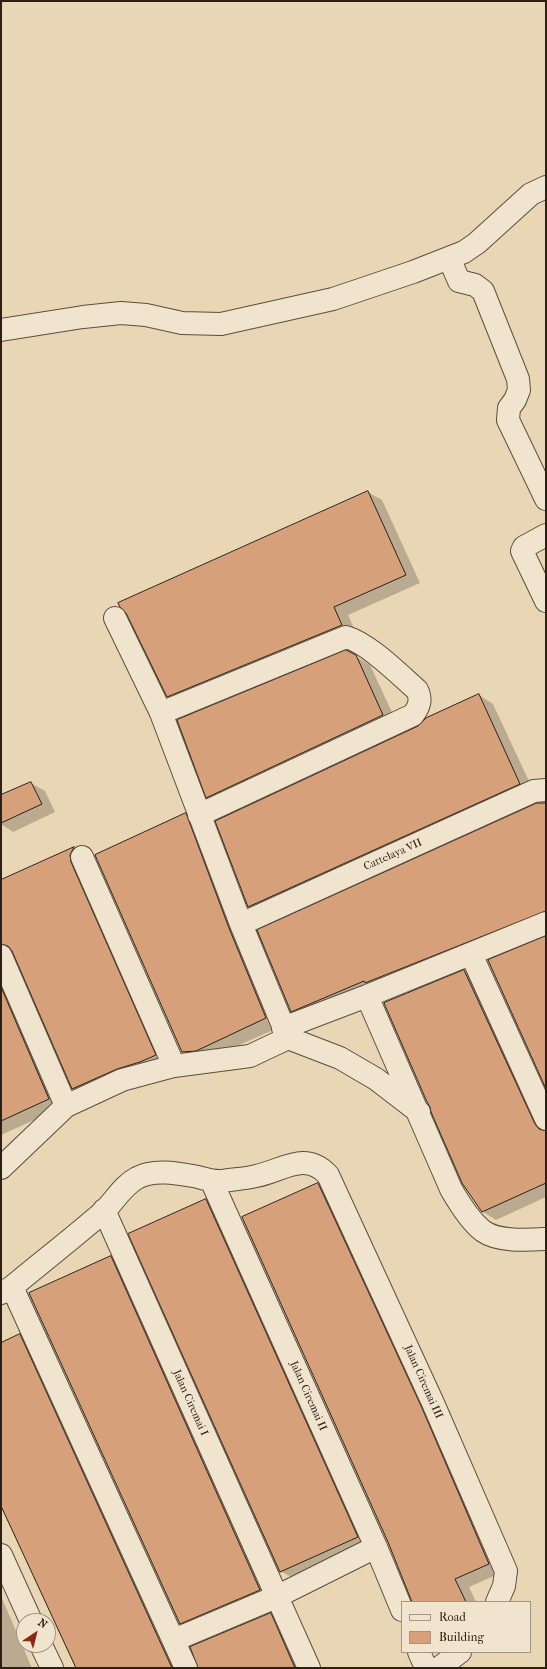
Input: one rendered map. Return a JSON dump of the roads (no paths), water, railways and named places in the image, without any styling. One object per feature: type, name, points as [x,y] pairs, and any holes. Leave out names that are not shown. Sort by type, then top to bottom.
[{"type":"street","points":[[1,330],[83,317],[121,313],[146,315],[182,323],[221,324],[333,299],[413,272],[464,252],[477,243],[531,194],[546,187]]},
{"type":"street","points":[[449,258],[459,280],[475,285],[483,291],[518,379],[518,396],[509,408],[508,420],[546,499]]},
{"type":"street","points":[[546,535],[524,547],[522,551],[546,602]]},
{"type":"street","points":[[115,618],[161,713],[241,924],[285,1033],[340,1058],[376,1079],[419,1112]]},
{"type":"street","points":[[161,713],[346,637],[355,640],[394,669],[417,690],[419,694],[419,707],[414,715],[199,815]]},
{"type":"street","name":"Cattelaya VII","points":[[241,924],[534,791],[546,790]]},
{"type":"street","points":[[82,857],[174,1066]]},
{"type":"street","points":[[1,1168],[66,1106],[122,1080],[174,1066],[250,1056],[285,1033],[367,996],[546,923]]},
{"type":"street","points":[[471,954],[546,1119]]},
{"type":"street","points":[[1,956],[66,1106]]},
{"type":"street","points":[[367,996],[419,1112],[451,1189],[463,1209],[483,1231],[504,1239],[546,1239]]},
{"type":"street","name":"Jalan Ciremai III","points":[[212,1182],[256,1176],[297,1163],[311,1163],[321,1167],[328,1175],[429,1396],[506,1571],[504,1586],[497,1601]]},
{"type":"street","points":[[186,1668],[174,1640],[6,1290],[104,1210],[125,1185],[137,1177],[152,1172],[194,1176],[212,1182]]},
{"type":"street","name":"Jalan Ciremai II","points":[[212,1182],[376,1547],[401,1608]]},
{"type":"street","name":"Jalan Ciremai I","points":[[104,1210],[308,1668]]},
{"type":"street","points":[[174,1640],[276,1597],[376,1547]]},
{"type":"street","points":[[1,1555],[27,1613]]},
{"type":"street","points":[[45,1653],[52,1668]]},
{"type":"street","points":[[419,1653],[426,1668]]},
{"type":"street","points":[[439,1668],[459,1653]]}]
